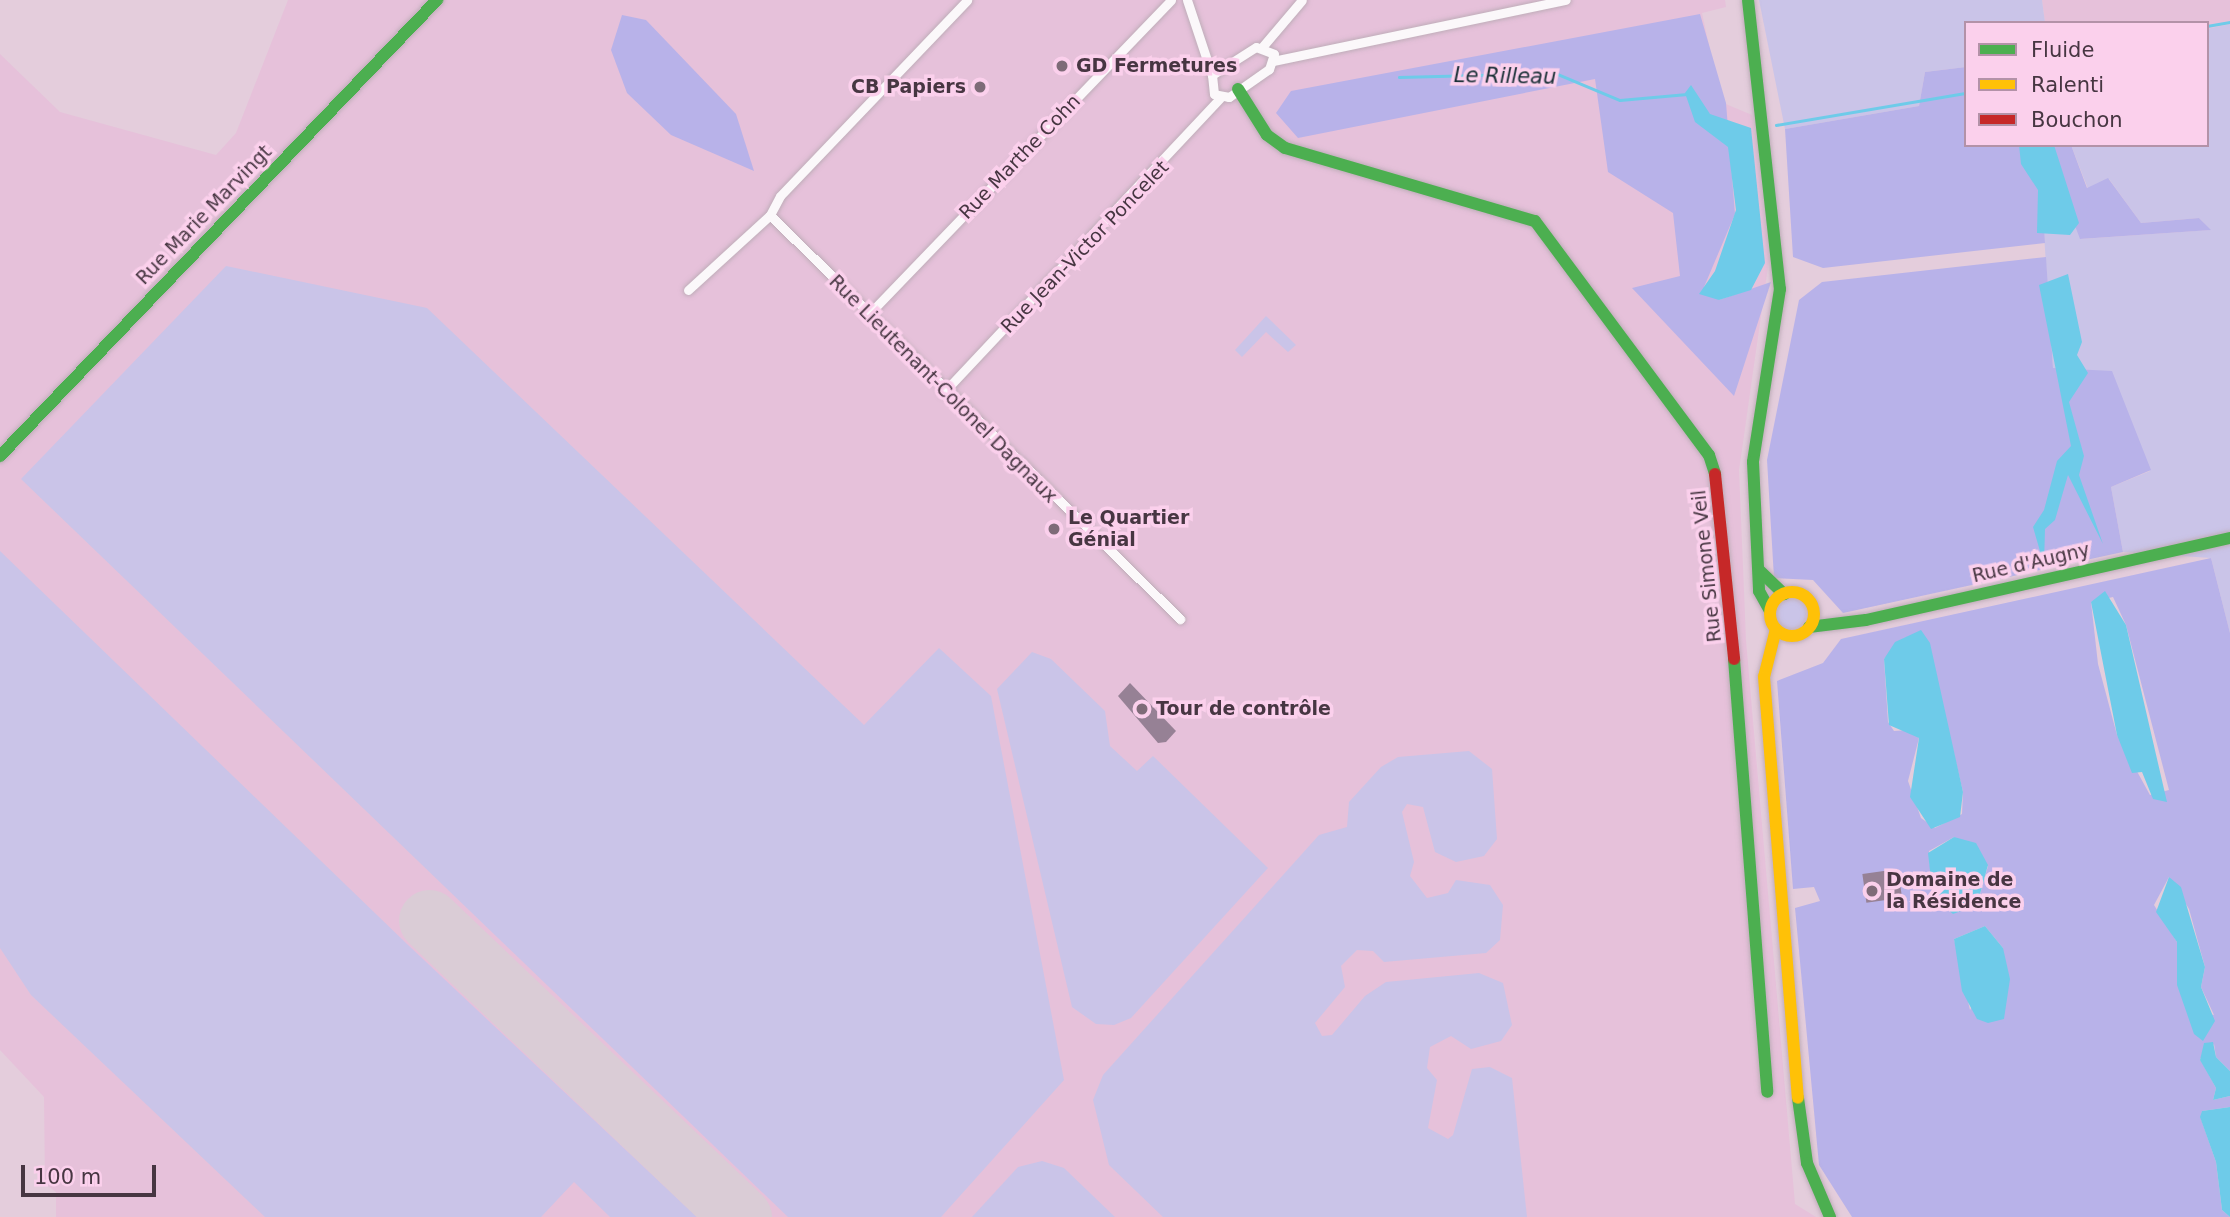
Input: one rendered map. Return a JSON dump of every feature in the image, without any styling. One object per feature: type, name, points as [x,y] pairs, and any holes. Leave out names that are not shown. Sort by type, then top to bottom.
[{"type":"street","name":"Rue Marie Marvingt","points":[[0,456],[437,0]]},
{"type":"street","points":[[688,290],[770,215],[780,196],[967,0]]},
{"type":"street","name":"Rue Marthe Cohn","points":[[868,315],[1171,0]]},
{"type":"street","points":[[1187,0],[1212,75],[1210,88],[1220,98],[1238,89],[1273,61],[1293,62],[1566,0]]},
{"type":"street","points":[[1212,75],[1263,46],[1302,0]]},
{"type":"street","points":[[1748,0],[1780,289],[1754,462],[1757,567],[1759,591],[1776,629],[1766,660],[1800,1123],[1807,1163],[1830,1217]]},
{"type":"street","points":[[1263,46],[1273,61]]},
{"type":"street","name":"Rue Simone Veil","points":[[1238,89],[1267,135],[1285,148],[1535,221],[1709,455],[1722,498],[1767,1092]]},
{"type":"street","name":"Rue Jean-Victor Poncelet","points":[[944,393],[1220,98]]},
{"type":"street","name":"Rue Lieutenant-Colonel Dagnaux","points":[[770,215],[944,393],[1180,619]]},
{"type":"street","name":"Rue d'Augny","points":[[1809,627],[1839,623],[2230,538]]},
{"type":"street","points":[[1757,567],[1784,594],[1802,594],[1814,612],[1839,623]]},
{"type":"street","points":[[1770,611],[1784,594]]},
{"type":"street","points":[[1766,660],[1789,635],[1809,627],[1814,612]]},
{"type":"street","points":[[1776,629],[1789,635]]},
{"type":"shaded area","points":[[288,0],[1725,0],[1726,7],[1702,13],[1721,102],[1752,115],[1769,260],[1739,470],[1746,640],[1795,1204],[1816,1217],[56,1217],[56,1192],[45,1184],[44,1097],[0,1050],[0,54],[60,112],[216,155],[236,133]]},
{"type":"shaded area","points":[[1759,0],[2042,0],[2045,21],[1964,21],[1964,67],[1925,72],[1919,106],[1785,129]]},
{"type":"shaded area","points":[[2042,0],[2230,0],[2230,24],[2209,29],[2209,21],[2045,21]]},
{"type":"shaded area","points":[[1700,14],[1726,103],[1735,214],[1704,287],[1719,300],[1771,282],[1734,396],[1632,288],[1680,276],[1673,213],[1608,172],[1595,79],[1298,138],[1276,113],[1291,91]]},
{"type":"shaded area","points":[[622,15],[646,20],[736,114],[754,171],[671,135],[627,93],[611,50]]},
{"type":"shaded area","points":[[2230,24],[2230,633],[2211,558],[2123,552],[2111,487],[2150,471],[2053,368],[2038,147],[2046,147],[2081,239],[2210,230],[2199,218],[2141,223],[2109,179],[2088,189],[2072,147],[2209,147],[2209,29]]},
{"type":"shaded area","points":[[1964,67],[1964,147],[2038,147],[2045,243],[1823,268],[1793,257],[1785,129],[1919,106],[1925,72]]},
{"type":"shaded area","points":[[2046,147],[2072,147],[2087,188],[2108,178],[2141,223],[2199,218],[2211,230],[2080,239]]},
{"type":"shaded area","points":[[2046,257],[2053,368],[2112,371],[2151,470],[2111,487],[2123,552],[1843,613],[1813,580],[1774,578],[1767,460],[1799,300],[1822,282]]},
{"type":"shaded area","points":[[226,266],[427,308],[864,725],[939,648],[991,696],[1064,1080],[941,1217],[788,1217],[21,479]]},
{"type":"shaded area","points":[[1266,316],[1296,345],[1288,352],[1266,332],[1242,357],[1235,350]]},
{"type":"shaded area","points":[[0,551],[407,944],[697,1217],[610,1217],[574,1182],[541,1217],[265,1217],[31,995],[0,948]]},
{"type":"shaded area","points":[[2211,558],[2230,633],[2230,1071],[2216,1057],[2214,1044],[2200,1059],[2216,1088],[2213,1100],[2230,1096],[2230,1107],[2202,1111],[2201,1119],[2216,1162],[2222,1210],[2230,1217],[1852,1217],[1819,1165],[1795,908],[1820,901],[1814,887],[1793,889],[1777,681],[1823,663],[1841,639]],"holes":[[[2113,597],[2126,625],[2169,790],[2150,795],[2117,735],[2098,664],[2091,602]],[[1916,636],[1930,653],[1963,792],[1962,814],[1935,828],[1921,818],[1908,781],[1919,738],[1909,730],[1894,731],[1888,722],[1884,659],[1904,638]],[[1954,837],[1988,866],[1977,905],[1931,881],[1929,851]],[[2169,877],[2189,909],[2205,967],[2201,987],[2214,1015],[2190,1011],[2182,998],[2177,942],[2154,905]],[[1985,926],[2003,948],[1970,1010],[1954,939]]]},
{"type":"shaded area","points":[[1791,599],[1802,603],[1806,614],[1802,625],[1791,629],[1780,625],[1776,614],[1780,603]]},
{"type":"shaded area","points":[[1032,652],[1051,659],[1105,711],[1110,746],[1137,771],[1153,756],[1268,868],[1131,1018],[1114,1025],[1096,1024],[1072,1007],[997,689]]},
{"type":"shaded area","points":[[1469,751],[1492,769],[1497,839],[1484,856],[1456,862],[1435,852],[1423,807],[1407,804],[1402,812],[1414,862],[1410,876],[1427,898],[1448,893],[1456,880],[1490,885],[1503,905],[1500,940],[1486,953],[1384,962],[1373,951],[1357,950],[1341,966],[1345,987],[1315,1023],[1322,1036],[1332,1035],[1365,996],[1386,982],[1479,973],[1503,983],[1512,1025],[1501,1041],[1471,1049],[1451,1036],[1430,1047],[1427,1068],[1437,1080],[1428,1128],[1448,1139],[1453,1135],[1472,1069],[1490,1067],[1512,1078],[1527,1217],[1163,1217],[1109,1165],[1093,1100],[1103,1075],[1319,835],[1347,827],[1349,802],[1381,767],[1398,757]]},
{"type":"shaded area","points":[[1042,1161],[1064,1168],[1115,1217],[972,1217],[1018,1167]]},
{"type":"water","points":[[1691,85],[1710,114],[1751,128],[1765,263],[1751,290],[1719,300],[1699,294],[1715,271],[1736,210],[1728,147],[1695,122],[1685,93]]},
{"type":"water","points":[[2019,147],[2055,147],[2079,223],[2070,235],[2037,233],[2038,190],[2021,164]]},
{"type":"water","points":[[2068,274],[2082,342],[2077,355],[2088,373],[2069,402],[2084,456],[2079,475],[2103,544],[2068,475],[2055,520],[2045,529],[2044,565],[2033,527],[2044,510],[2057,461],[2071,446],[2039,285]]},
{"type":"water","points":[[2105,591],[2126,625],[2167,802],[2153,799],[2142,772],[2132,773],[2117,735],[2091,602]]},
{"type":"water","points":[[1921,630],[1930,643],[1963,792],[1960,817],[1931,829],[1910,797],[1919,738],[1889,725],[1884,659],[1895,642]]},
{"type":"water","points":[[1954,837],[1976,843],[1988,865],[1977,905],[1953,914],[1933,897],[1928,853]]},
{"type":"water","points":[[2169,877],[2181,887],[2205,967],[2201,987],[2215,1021],[2203,1041],[2194,1034],[2177,985],[2177,942],[2156,912]]},
{"type":"water","points":[[1985,926],[2003,948],[2010,979],[2004,1019],[1988,1023],[1977,1019],[1962,991],[1954,939]]},
{"type":"water","points":[[2213,1042],[2216,1057],[2230,1071],[2230,1096],[2213,1100],[2216,1088],[2200,1060],[2204,1043]]},
{"type":"water","points":[[2230,1107],[2230,1217],[2222,1210],[2216,1162],[2200,1117],[2202,1111]]},
{"type":"building","name":"Tour de contrôle","points":[[1130,683],[1176,731],[1166,742],[1158,743],[1118,696]]},
{"type":"building","points":[[1898,869],[1902,898],[1866,903],[1862,874]]},
{"type":"waterway","name":"Le Rilleau","points":[[2209,26],[2230,22]]},
{"type":"waterway","name":"Le Rilleau","points":[[1399,77],[1555,73],[1620,100],[1687,94]]},
{"type":"waterway","name":"Le Rilleau","points":[[1776,125],[1964,93]]},
{"type":"runway","points":[[429,920],[741,1217]]},
{"type":"traffic: fast","points":[[0,456],[437,0]]},
{"type":"traffic: fast","points":[[1748,0],[1780,289],[1753,462],[1759,591],[1770,611]]},
{"type":"traffic: fast","points":[[1238,89],[1267,135],[1285,148],[1535,221],[1709,455],[1715,474]]},
{"type":"traffic: fast","points":[[1809,627],[1866,620],[2230,538]]},
{"type":"traffic: fast","points":[[1759,570],[1784,594]]},
{"type":"traffic: fast","points":[[1734,659],[1767,1092]]},
{"type":"traffic: fast","points":[[1798,1098],[1807,1163],[1830,1217]]},
{"type":"traffic: slow","points":[[1792,592],[1807,599],[1814,614],[1807,629],[1792,636],[1777,629],[1770,614],[1777,599],[1792,592]]},
{"type":"traffic: slow","points":[[1776,629],[1764,677],[1798,1098]]},
{"type":"traffic: jam","points":[[1715,474],[1734,659]]},
{"type":"place","name":"GD Fermetures","points":[[1062,66]]},
{"type":"place","name":"CB Papiers","points":[[980,87]]},
{"type":"place","name":"Le Quartier Génial","points":[[1054,529]]},
{"type":"place","name":"Tour de contrôle","points":[[1142,709]]},
{"type":"place","name":"Domaine de la Résidence","points":[[1872,891]]}]
